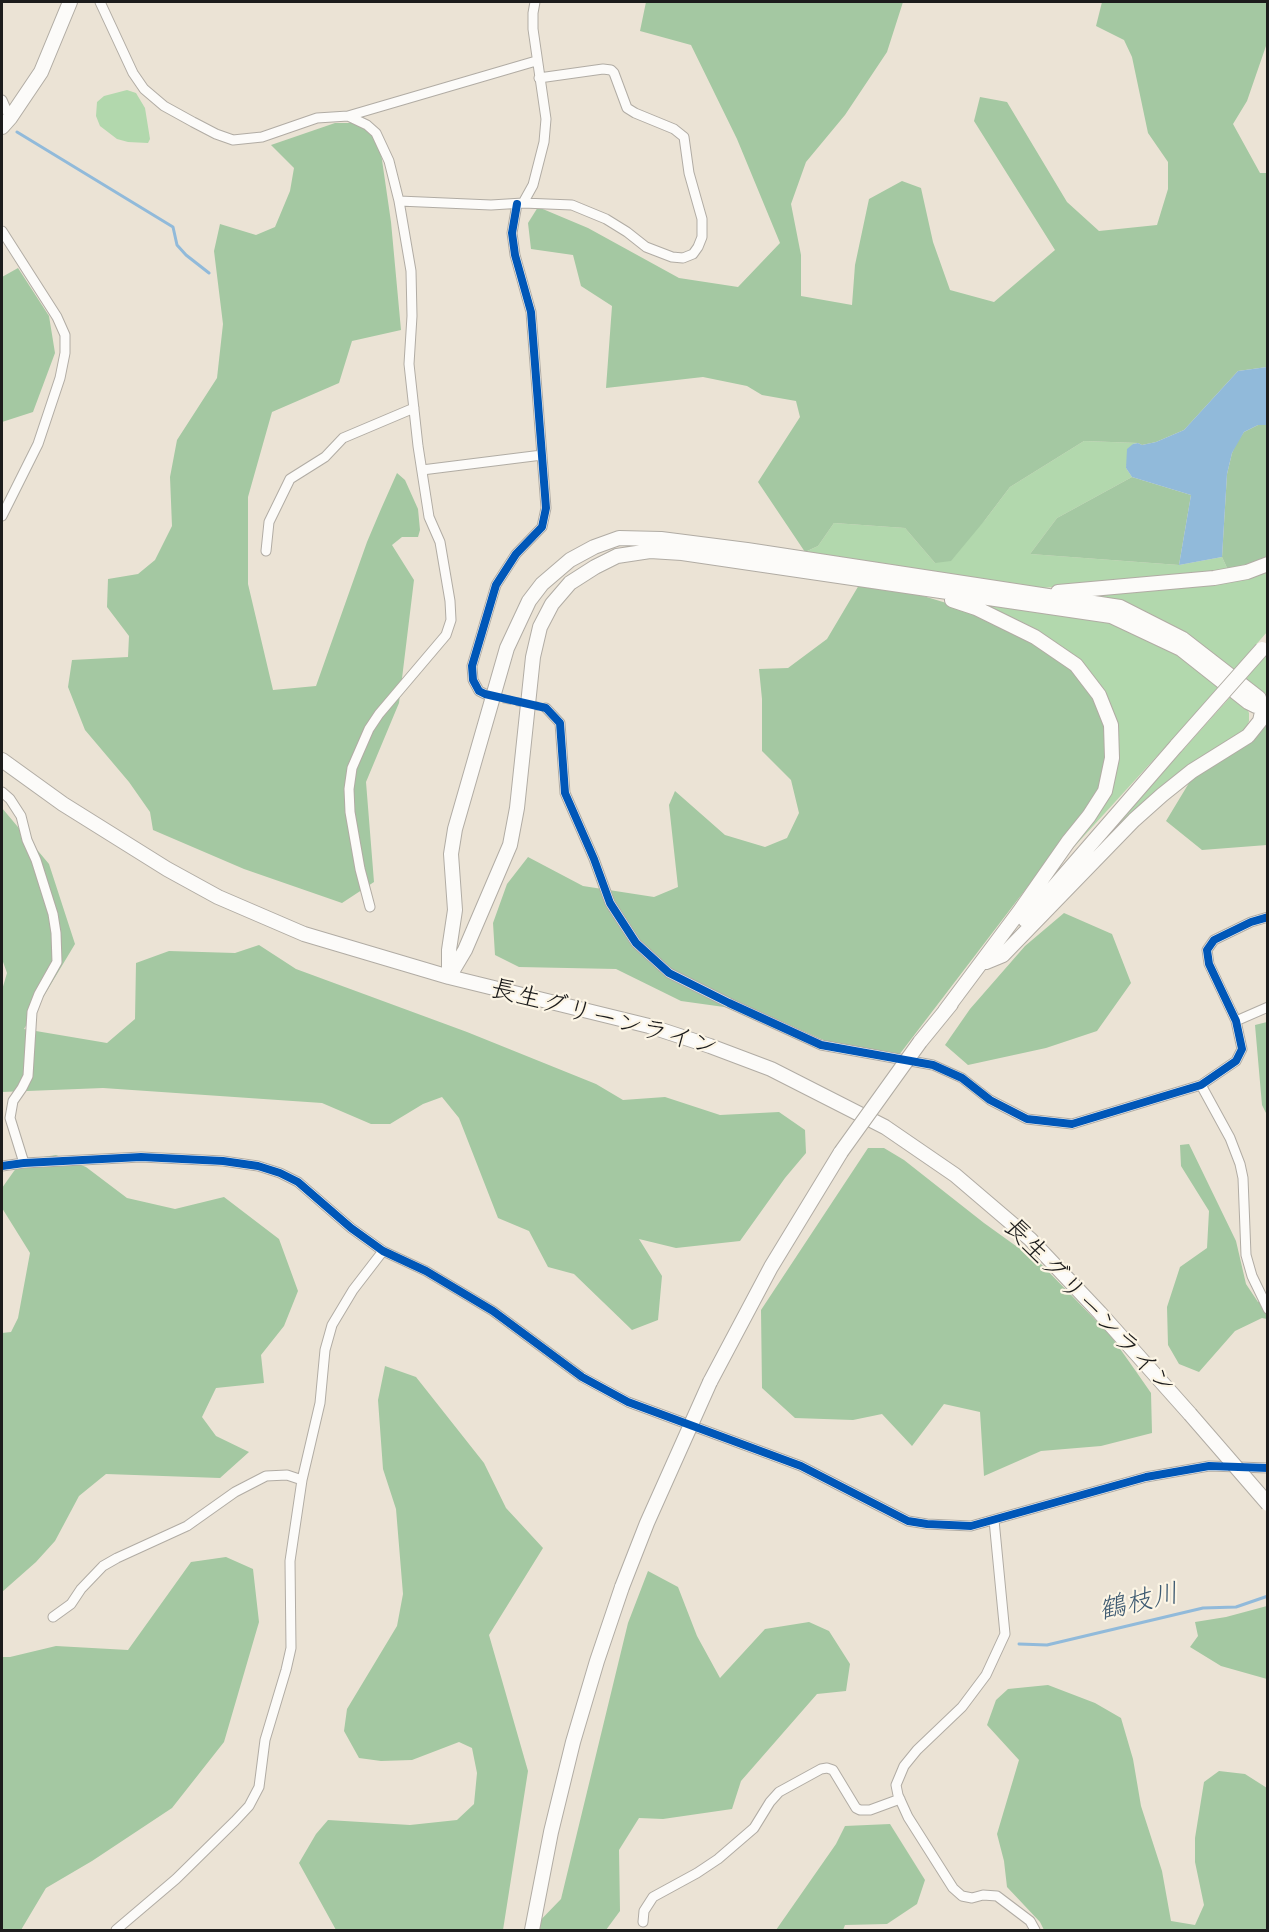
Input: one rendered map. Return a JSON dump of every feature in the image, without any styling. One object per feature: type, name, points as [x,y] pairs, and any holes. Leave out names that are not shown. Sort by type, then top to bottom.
[{"type":"highway","points":[[6,123],[41,72],[70,2]]},
{"type":"highway","points":[[449,977],[449,950],[455,910],[451,854],[464,792],[507,648],[529,601],[542,584],[570,560],[619,538],[661,539],[758,552],[1035,593],[1120,608],[1183,639],[1246,686],[1264,706]]},
{"type":"highway","points":[[449,977],[465,950],[510,845],[517,808],[533,657],[540,627],[552,604],[570,583],[617,556],[650,552],[746,562],[1111,616],[1181,649],[1248,702],[1256,706],[1264,706]]},
{"type":"highway","points":[[1035,593],[1214,578],[1247,572],[1268,564]]},
{"type":"highway","points":[[921,588],[976,608],[1035,637],[1076,665],[1099,694],[1111,725],[1112,758],[1106,791],[945,1011]]},
{"type":"highway","points":[[532,1930],[551,1832],[573,1742],[622,1587],[710,1382],[771,1267],[841,1152],[920,1042],[986,962],[1265,646]]},
{"type":"highway","points":[[986,962],[1003,955],[1134,820],[1162,795],[1192,771],[1248,736],[1260,721],[1264,706]]},
{"type":"highway","name":"長生グリーンライン","points":[[2,760],[63,804],[157,863],[218,897],[304,934],[449,977],[649,1026],[710,1046],[771,1069],[885,1127],[955,1175],[1030,1239],[1100,1313],[1268,1504]]},
{"type":"street","points":[[100,2],[133,73],[144,89],[164,106],[216,134],[233,140],[262,137],[317,118],[348,116],[536,61]]},
{"type":"street","points":[[484,694],[479,691],[473,681],[472,666],[496,585],[516,554],[542,526],[546,508],[547,493],[531,312],[512,233],[520,204],[533,185],[544,142],[546,119],[533,29],[535,2]]},
{"type":"street","points":[[399,201],[491,205],[572,205],[590,211],[627,232],[646,247],[672,257],[683,258],[693,255],[702,237],[702,219],[689,173],[684,137],[674,129],[627,108],[611,70],[603,69],[539,78]]},
{"type":"street","points":[[2,100],[6,123]]},
{"type":"street","points":[[348,116],[367,125],[376,133],[389,161],[399,201],[411,271],[412,316],[409,364],[414,408],[429,517],[440,542],[451,620],[446,634],[379,714],[369,729],[352,768],[349,789],[350,812],[360,869],[370,908]]},
{"type":"street","points":[[2,231],[57,317],[65,335],[65,353],[60,378],[38,444],[2,516]]},
{"type":"street","points":[[266,552],[269,522],[290,479],[325,457],[343,438],[414,408]]},
{"type":"street","points":[[422,470],[542,455]]},
{"type":"street","points":[[546,708],[560,723],[565,793],[594,859],[610,903],[636,943],[669,973],[821,1045],[933,1065],[962,1078],[990,1100],[1027,1119],[1072,1124],[1201,1085],[1236,1061],[1242,1049],[1236,1022],[1209,964],[1207,950],[1214,940],[1251,922],[1268,917]]},
{"type":"street","points":[[2,792],[10,799],[21,816],[53,914],[56,933],[57,962],[32,1012],[28,1076],[13,1101],[10,1118],[24,1163]]},
{"type":"street","points":[[1236,1022],[1268,1007]]},
{"type":"street","points":[[1201,1085],[1230,1138],[1240,1164],[1243,1178],[1246,1255],[1252,1276],[1268,1309]]},
{"type":"street","points":[[2,1166],[141,1157],[223,1161],[258,1166],[280,1173],[298,1182],[351,1228],[383,1251],[426,1271],[493,1311],[582,1377],[628,1402],[801,1466],[908,1521],[971,1526],[1146,1477],[1209,1466],[1268,1468]]},
{"type":"street","points":[[116,1930],[176,1879],[249,1806],[256,1796],[261,1778],[265,1740],[291,1648],[290,1561],[302,1480],[320,1403],[325,1350],[332,1325],[353,1290],[383,1251]]},
{"type":"street","points":[[53,1617],[71,1604],[81,1589],[103,1566],[187,1526],[235,1492],[266,1476],[287,1475],[302,1480]]},
{"type":"street","points":[[994,1520],[1005,1634],[986,1675],[962,1707],[917,1750],[904,1766],[896,1785],[908,1817],[952,1888],[962,1896],[972,1898],[983,1895],[997,1896],[1030,1921],[1035,1930]]},
{"type":"street","points":[[643,1922],[644,1911],[653,1897],[698,1873],[718,1859],[754,1828],[779,1792],[821,1769],[833,1770],[856,1808],[860,1810],[870,1810],[900,1799]]},
{"type":"green space","points":[[646,2],[903,2],[887,52],[845,115],[806,162],[791,204],[801,255],[801,296],[852,305],[855,265],[869,199],[902,181],[921,188],[933,242],[950,290],[994,302],[1055,250],[974,121],[980,97],[1007,102],[1067,202],[1099,231],[1157,225],[1168,189],[1168,162],[1148,133],[1132,57],[1124,40],[1096,26],[1102,2],[1267,2],[1267,43],[1247,101],[1233,124],[1260,173],[1267,173],[1267,367],[1238,371],[1184,430],[1156,442],[1142,445],[1084,441],[1010,487],[951,561],[935,563],[905,528],[834,523],[818,546],[805,552],[758,482],[800,417],[796,401],[762,395],[747,386],[703,377],[606,388],[612,306],[581,286],[573,255],[531,249],[528,223],[538,207],[588,228],[679,278],[738,287],[780,243],[737,139],[691,45],[640,31]]},
{"type":"green space","points":[[127,90],[136,93],[145,108],[150,139],[148,143],[117,139],[100,126],[96,116],[97,102],[104,96]]},
{"type":"green space","points":[[335,123],[366,123],[381,153],[391,222],[401,330],[352,341],[339,383],[272,412],[248,497],[248,584],[273,690],[316,686],[367,542],[397,473],[405,480],[418,509],[420,530],[418,537],[402,537],[392,545],[414,580],[399,703],[366,782],[374,882],[342,903],[244,869],[153,830],[150,812],[129,782],[85,730],[68,687],[72,660],[128,657],[129,636],[107,607],[108,579],[138,574],[155,560],[172,526],[170,477],[177,440],[217,378],[223,324],[214,251],[220,224],[256,235],[275,227],[290,191],[294,168],[271,145]]},
{"type":"green space","points":[[18,268],[49,316],[55,353],[33,412],[2,422],[2,277]]},
{"type":"green space","points":[[1258,425],[1267,425],[1267,558],[1228,570],[1222,557],[1227,474],[1237,442],[1244,432]]},
{"type":"green space","points":[[1084,441],[1138,443],[1133,444],[1126,468],[1132,477],[1057,518],[1030,554],[1179,565],[1222,557],[1228,570],[1043,588],[1010,586],[829,560],[805,552],[818,546],[834,523],[905,528],[935,563],[985,520],[1010,487]]},
{"type":"green space","points":[[1132,477],[1191,495],[1179,565],[1030,554],[1057,518]]},
{"type":"green space","points":[[1267,570],[1267,632],[1234,670],[1206,648],[1165,622],[1086,595]]},
{"type":"green space","points":[[859,585],[910,592],[953,605],[1001,625],[1031,641],[1066,664],[1085,684],[1096,700],[1103,719],[1108,748],[1100,786],[1093,801],[899,1055],[828,1042],[760,1012],[681,1001],[616,969],[519,967],[495,955],[493,923],[507,884],[528,857],[583,886],[654,897],[678,887],[669,805],[675,791],[725,835],[765,847],[787,838],[799,813],[791,780],[762,751],[762,699],[759,669],[788,668],[827,639]]},
{"type":"green space","points":[[974,602],[1103,620],[1124,627],[1177,652],[1221,686],[1073,848],[1071,847]]},
{"type":"green space","points":[[1267,653],[1267,694],[1259,692],[1245,680]]},
{"type":"green space","points":[[1232,695],[1245,704],[1249,713],[1245,731],[1050,899]]},
{"type":"green space","points":[[1267,723],[1267,845],[1202,850],[1166,821],[1192,778],[1245,744]]},
{"type":"green space","points":[[2,808],[49,864],[75,944],[24,1029],[107,1043],[135,1019],[136,963],[169,951],[235,953],[259,945],[296,969],[467,1032],[596,1084],[623,1100],[665,1097],[720,1115],[779,1112],[805,1130],[806,1153],[785,1178],[740,1241],[676,1248],[639,1239],[662,1276],[658,1320],[632,1330],[574,1274],[548,1267],[529,1231],[498,1218],[459,1118],[442,1097],[423,1104],[390,1124],[371,1124],[322,1103],[103,1088],[2,1092],[2,990],[7,973],[2,959]]},
{"type":"green space","points":[[1064,913],[1112,934],[1131,983],[1097,1031],[1046,1048],[968,1065],[945,1045],[970,1009],[1025,946]]},
{"type":"green space","points":[[1268,1022],[1267,1115],[1262,1105],[1255,1025]]},
{"type":"green space","points":[[1189,1144],[1236,1241],[1246,1284],[1258,1302],[1267,1302],[1267,1319],[1262,1318],[1235,1331],[1199,1372],[1179,1364],[1168,1345],[1167,1307],[1180,1267],[1207,1248],[1209,1211],[1181,1166],[1180,1145]]},
{"type":"green space","points":[[868,1148],[884,1148],[904,1160],[984,1223],[1041,1264],[1111,1336],[1151,1393],[1152,1433],[1101,1446],[1041,1451],[984,1476],[980,1412],[944,1404],[912,1446],[882,1414],[853,1420],[795,1418],[762,1388],[761,1310]]},
{"type":"green space","points":[[56,1155],[86,1167],[127,1198],[175,1209],[224,1197],[279,1239],[298,1291],[284,1326],[261,1355],[264,1383],[216,1388],[202,1417],[216,1436],[249,1452],[220,1478],[106,1474],[79,1496],[55,1541],[36,1562],[2,1592],[2,1333],[11,1332],[18,1318],[30,1253],[2,1208],[2,1188],[24,1160]]},
{"type":"green space","points":[[385,1366],[416,1377],[484,1463],[506,1508],[543,1548],[489,1635],[528,1771],[503,1930],[336,1930],[299,1863],[316,1834],[328,1820],[410,1825],[457,1820],[474,1804],[477,1773],[472,1748],[459,1742],[412,1760],[381,1761],[359,1758],[344,1731],[347,1709],[397,1626],[403,1594],[396,1509],[383,1469],[378,1400]]},
{"type":"green space","points":[[226,1557],[253,1569],[259,1622],[224,1742],[172,1808],[92,1861],[46,1888],[21,1930],[2,1930],[2,1657],[56,1646],[128,1650],[191,1562]]},
{"type":"green space","points":[[648,1571],[678,1587],[697,1636],[720,1678],[765,1629],[809,1622],[829,1631],[850,1664],[846,1691],[817,1694],[741,1781],[732,1809],[663,1819],[639,1818],[619,1850],[620,1911],[606,1930],[531,1930],[561,1899],[628,1623]]},
{"type":"green space","points":[[1267,1606],[1267,1679],[1221,1666],[1190,1647],[1198,1636],[1195,1622],[1226,1617]]},
{"type":"green space","points":[[1048,1685],[1095,1703],[1121,1718],[1133,1759],[1141,1806],[1162,1871],[1171,1921],[1195,1925],[1204,1905],[1195,1862],[1195,1838],[1204,1782],[1219,1771],[1245,1774],[1267,1788],[1267,1930],[1044,1930],[1040,1922],[1007,1887],[1004,1861],[997,1834],[1019,1760],[987,1725],[996,1700],[1008,1689]]},
{"type":"green space","points":[[890,1824],[925,1880],[917,1904],[887,1924],[845,1925],[843,1930],[776,1930],[836,1844],[845,1826]]},
{"type":"water","points":[[1267,367],[1267,425],[1258,425],[1244,432],[1232,453],[1227,474],[1222,557],[1179,565],[1191,495],[1132,477],[1126,468],[1127,449],[1133,444],[1156,442],[1184,430],[1238,371]]},
{"type":"waterway","points":[[17,132],[173,227],[177,245],[209,273]]},
{"type":"waterway","name":"鶴枝川","points":[[1019,1644],[1047,1645],[1203,1608],[1236,1607],[1268,1596]]},
{"type":"tunnel","points":[[490,696],[546,708]]},
{"type":"cycle path","points":[[517,204],[512,233],[515,255],[531,312],[546,508],[542,527],[516,554],[496,585],[472,666],[473,680],[479,691],[485,694],[546,708],[560,723],[565,793],[594,859],[610,903],[636,943],[669,973],[821,1045],[933,1065],[962,1078],[990,1100],[1027,1119],[1072,1124],[1201,1085],[1236,1061],[1242,1049],[1236,1021],[1209,964],[1207,950],[1214,940],[1251,922],[1268,917]]},
{"type":"cycle path","points":[[2,1166],[141,1157],[223,1161],[258,1166],[280,1173],[298,1182],[351,1228],[383,1251],[426,1271],[493,1311],[582,1377],[628,1402],[801,1466],[908,1521],[971,1526],[1146,1477],[1209,1466],[1268,1468]]}]
